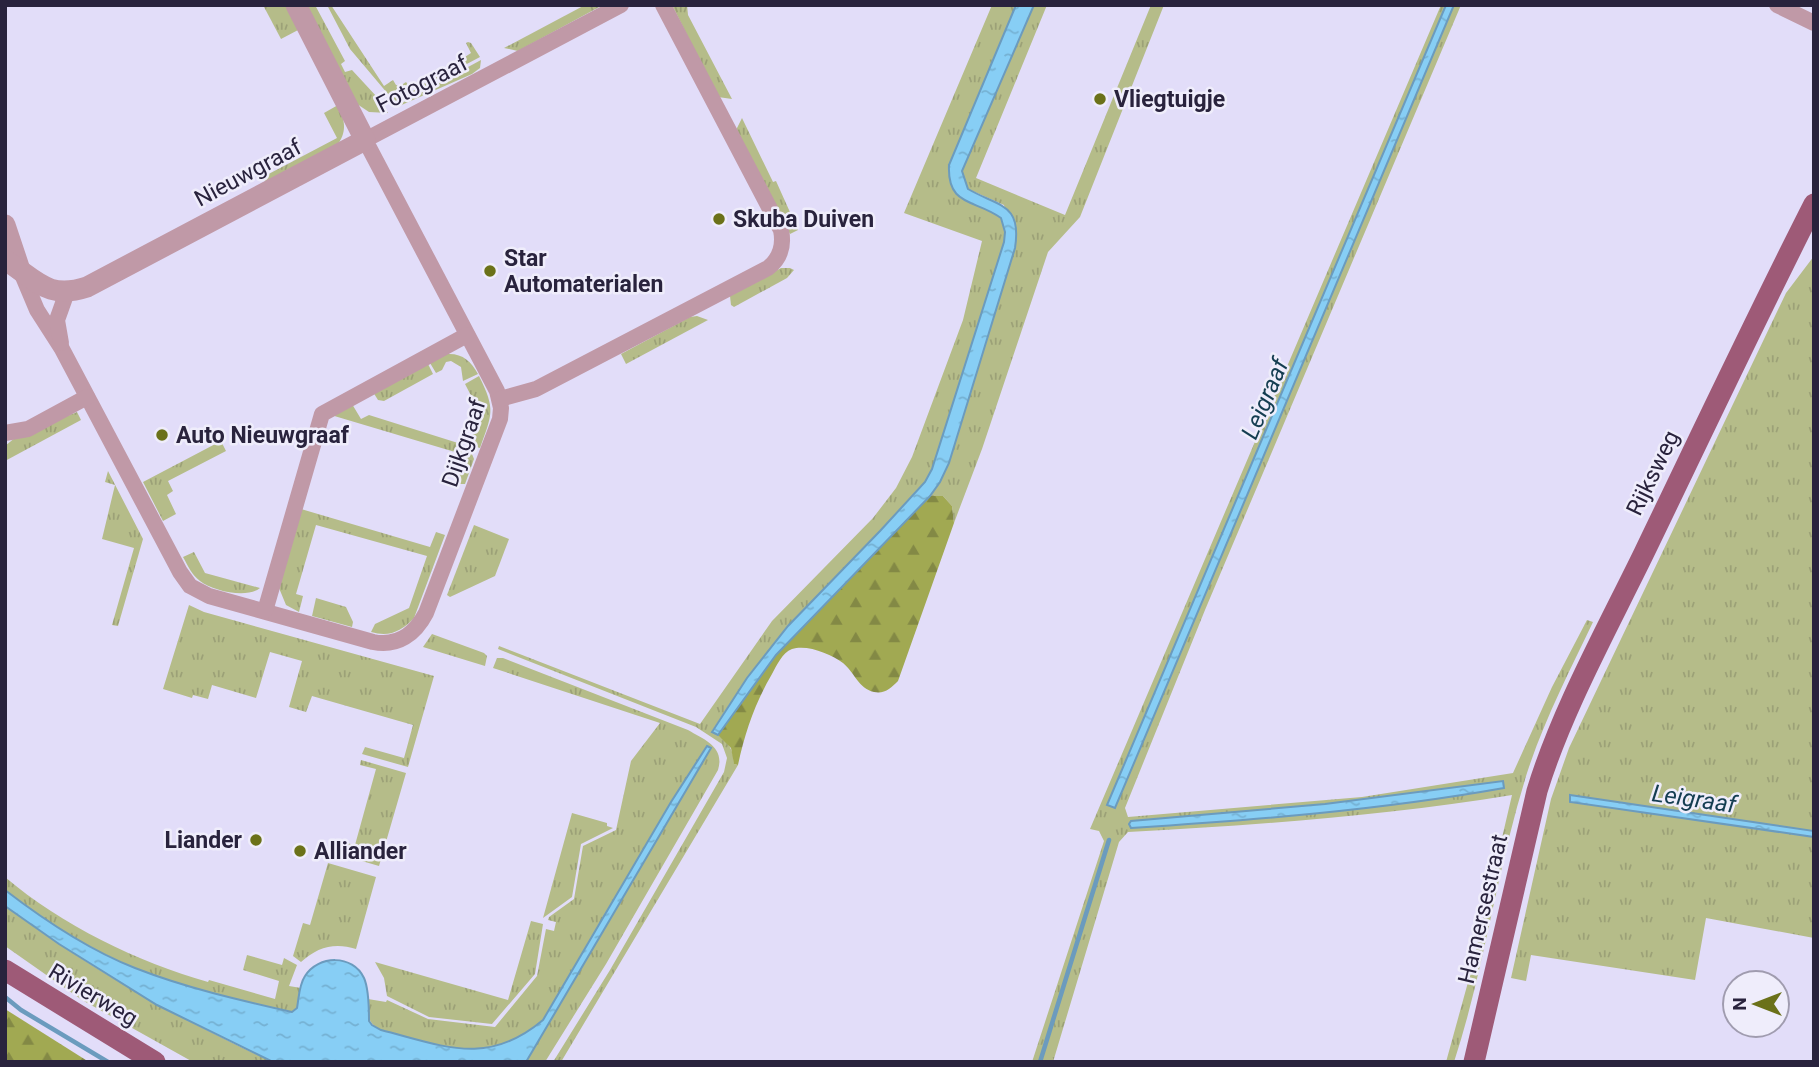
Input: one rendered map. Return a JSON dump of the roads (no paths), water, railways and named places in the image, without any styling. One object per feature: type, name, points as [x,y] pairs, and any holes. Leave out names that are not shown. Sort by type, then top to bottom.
[{"type":"main road","name":"Rijksweg","points":[[1545,768],[1560,729],[1627,587],[1770,289],[1814,204]]},
{"type":"main road","name":"Hamersestraat","points":[[1474,1062],[1545,768]]},
{"type":"main road","name":"Rivierweg","points":[[5,970],[155,1062]]},
{"type":"street","points":[[296,5],[365,139]]},
{"type":"street","name":"Fotograaf","points":[[500,399],[365,139],[621,5]]},
{"type":"street","name":"Dijkgraaf","points":[[12,265],[62,349],[190,586],[209,596],[381,644],[397,642],[415,631],[426,612],[500,419],[500,399],[536,389],[768,268],[779,256],[783,240],[781,230],[663,5]]},
{"type":"street","points":[[1777,5],[1814,23]]},
{"type":"street","name":"Nieuwgraaf","points":[[67,292],[88,288],[365,139]]},
{"type":"street","points":[[5,225],[12,265],[42,287],[67,292]]},
{"type":"street","name":"Dijkgraaf","points":[[62,349],[57,320],[67,292]]},
{"type":"street","points":[[265,611],[322,414],[467,335]]},
{"type":"street","points":[[5,433],[28,429],[88,397]]},
{"type":"water","points":[[1016,5],[1034,5],[962,171],[968,189],[1006,208],[1011,214],[1015,222],[1015,248],[949,463],[930,496],[776,655],[718,735],[712,732],[747,678],[788,626],[925,482],[932,469],[1005,232],[1001,218],[958,195],[950,179],[949,165]]},
{"type":"water","points":[[1446,5],[1454,5],[1115,808],[1107,805]]},
{"type":"water","points":[[707,746],[711,748],[526,1062],[273,1062],[157,1005],[59,944],[5,906],[5,890],[67,933],[118,961],[193,988],[292,1012],[297,1008],[299,991],[311,969],[326,961],[344,961],[359,970],[364,978],[368,993],[369,1021],[381,1030],[465,1049],[503,1044],[523,1035],[543,1020],[671,802]]},
{"type":"water","points":[[1503,781],[1504,788],[1364,808],[1178,825],[1131,828],[1129,824],[1131,821],[1325,804]]},
{"type":"water","points":[[1570,795],[1814,831],[1814,837],[1570,802]]},
{"type":"waterway","points":[[1040,1062],[1109,840]]},
{"type":"waterway","points":[[5,997],[21,1010],[108,1062]]},
{"type":"place","name":"Vliegtuigje","points":[[1100,99]]},
{"type":"place","name":"Skuba Duiven","points":[[719,219]]},
{"type":"place","name":"Star Automaterialen","points":[[490,271]]},
{"type":"place","name":"Auto Nieuwgraaf","points":[[162,435]]},
{"type":"place","name":"Liander","points":[[256,840]]},
{"type":"place","name":"Alliander","points":[[300,851]]},
{"type":"water label","name":"Leigraaf","points":[[1265,399]]},
{"type":"water label","name":"Leigraaf","points":[[1694,799]]}]
